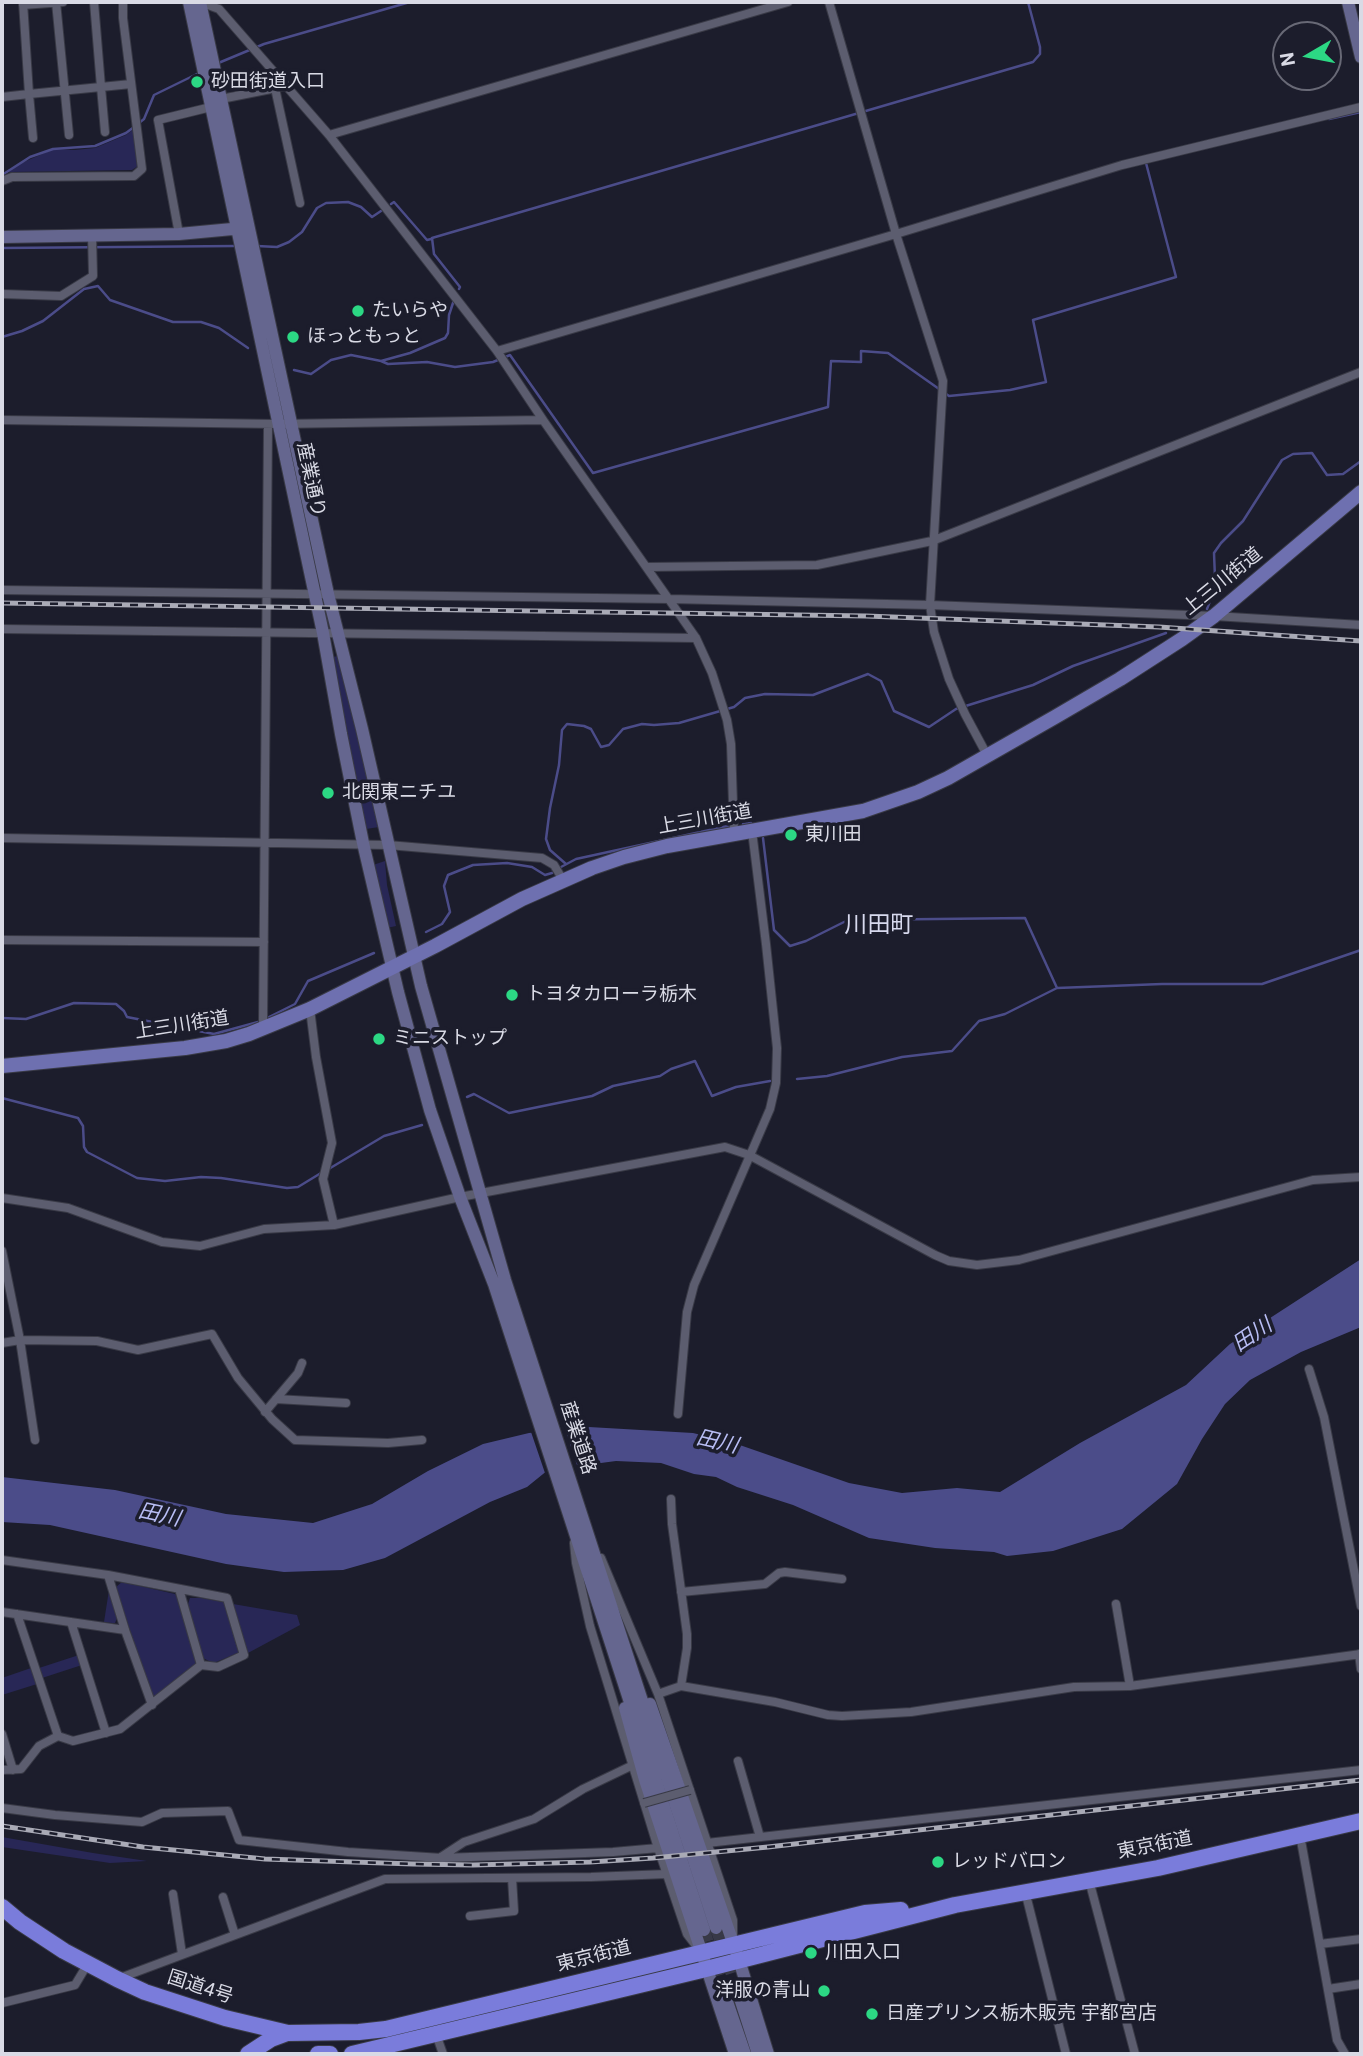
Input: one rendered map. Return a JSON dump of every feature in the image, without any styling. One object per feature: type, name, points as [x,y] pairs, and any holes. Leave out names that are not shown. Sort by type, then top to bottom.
[{"type":"highway","name":"東京街道","points":[[248,2054],[286,2033],[359,2032],[433,2025],[706,1969],[955,1905],[1158,1868],[1361,1821]]},
{"type":"highway","name":"東京街道","points":[[352,2054],[407,2040],[433,2025],[733,1944],[865,1913],[955,1905]]},
{"type":"highway","name":"国道4号","points":[[2,1907],[41,1937],[87,1965],[178,2004],[322,2042],[407,2040]]},
{"type":"highway","points":[[238,2022],[244,2038],[241,2054]]},
{"type":"highway","points":[[317,2054],[330,2054]]},
{"type":"main road","name":"上三川街道","points":[[2,1066],[226,1041],[310,1009],[523,899],[603,864],[645,851],[842,816],[882,806],[933,785],[1120,679],[1214,616],[1361,492]]},
{"type":"street","points":[[56,2],[69,135]]},
{"type":"street","points":[[33,138],[23,3],[63,2]]},
{"type":"street","points":[[94,2],[105,132]]},
{"type":"street","points":[[2,181],[12,177],[134,176],[142,169],[123,2]]},
{"type":"street","name":"産業通り","points":[[189,2],[216,103],[243,228],[279,423],[322,594],[338,634],[414,957]]},
{"type":"street","points":[[200,2],[219,9],[329,135],[497,351],[542,420],[696,638],[712,673],[727,720],[731,744],[734,834]]},
{"type":"street","name":"産業通り","points":[[200,2],[216,103]]},
{"type":"street","points":[[329,135],[788,2]]},
{"type":"street","points":[[829,2],[896,234],[943,381],[932,541],[930,605],[933,632],[949,679],[987,755]]},
{"type":"street","points":[[1348,2],[1361,57]]},
{"type":"street","points":[[2,97],[131,84]]},
{"type":"street","points":[[179,234],[158,120],[286,86]]},
{"type":"street","points":[[275,88],[300,203]]},
{"type":"street","points":[[497,351],[896,234],[1122,164],[1361,107]]},
{"type":"street","points":[[2,236],[179,234],[243,228]]},
{"type":"street","points":[[2,295],[61,296],[93,276],[92,235]]},
{"type":"street","points":[[647,567],[817,565],[932,541],[1361,372]]},
{"type":"street","points":[[2,420],[279,423],[542,420]]},
{"type":"street","points":[[263,1028],[267,594],[279,423]]},
{"type":"street","points":[[2,590],[930,605],[1214,616],[1361,625]]},
{"type":"street","name":"産業通り","points":[[322,594],[323,633],[341,734],[392,967]]},
{"type":"street","points":[[2,629],[696,638]]},
{"type":"street","points":[[678,1414],[687,1312],[694,1285],[770,1109],[776,1083],[777,1048],[752,831]]},
{"type":"street","points":[[2,838],[363,843],[542,858],[554,865],[563,880]]},
{"type":"street","points":[[2,940],[264,942]]},
{"type":"street","name":"産業道路","points":[[414,957],[544,1416],[710,1929]]},
{"type":"street","name":"産業道路","points":[[392,967],[430,1110],[460,1197],[544,1416]]},
{"type":"street","points":[[310,1009],[332,1143],[323,1179],[334,1225]]},
{"type":"street","points":[[2,1198],[68,1208],[162,1242],[200,1246],[264,1229],[334,1225],[460,1197],[725,1147],[750,1155],[922,1249],[949,1261],[977,1265],[1018,1260],[1313,1180],[1361,1177]]},
{"type":"street","points":[[2,1251],[20,1340],[35,1440]]},
{"type":"street","points":[[2,1343],[20,1340],[97,1341],[138,1350],[212,1334],[238,1378],[265,1412],[295,1440],[388,1444],[422,1440]]},
{"type":"street","points":[[265,1412],[298,1373],[302,1363]]},
{"type":"street","points":[[1309,1369],[1324,1417],[1361,1606]]},
{"type":"street","points":[[276,1399],[346,1403]]},
{"type":"street","points":[[671,1499],[687,1634],[681,1686]]},
{"type":"street","points":[[577,1519],[658,1694],[733,1920],[733,1944]]},
{"type":"street","points":[[577,1519],[576,1563],[590,1626],[687,1934],[701,1952]]},
{"type":"street","points":[[1350,1549],[1361,1543]]},
{"type":"street","points":[[2,1560],[108,1575],[227,1598],[244,1656],[218,1667],[201,1665],[120,1729],[72,1741],[58,1736],[39,1746],[21,1769],[2,1770]]},
{"type":"street","points":[[681,1592],[765,1584],[779,1573],[785,1572],[842,1579]]},
{"type":"street","points":[[108,1575],[152,1705]]},
{"type":"street","points":[[179,1589],[201,1665]]},
{"type":"street","points":[[1116,1604],[1130,1686]]},
{"type":"street","points":[[2,1612],[125,1630]]},
{"type":"street","points":[[17,1614],[58,1736]]},
{"type":"street","points":[[71,1622],[106,1733]]},
{"type":"street","points":[[617,1641],[656,1718],[739,1960],[768,2054]]},
{"type":"street","points":[[617,1641],[629,1727],[735,2054]]},
{"type":"street","points":[[658,1694],[681,1686],[842,1716],[911,1712],[1074,1687],[1130,1686],[1360,1654],[1361,1669]]},
{"type":"street","points":[[2,1734],[13,1770]]},
{"type":"street","points":[[738,1761],[760,1837]]},
{"type":"street","points":[[441,1858],[464,1842],[534,1819],[583,1789],[633,1765]]},
{"type":"street","points":[[707,1843],[1361,1770]]},
{"type":"street","points":[[644,1803],[690,1790]]},
{"type":"street","points":[[2,1808],[142,1822],[162,1813],[228,1811],[239,1840],[348,1852],[441,1858],[658,1848]]},
{"type":"street","points":[[1300,1835],[1337,2040],[1345,2054]]},
{"type":"street","points":[[117,1979],[385,1879],[667,1874]]},
{"type":"street","points":[[470,1916],[514,1911],[512,1878]]},
{"type":"street","points":[[1089,1880],[1135,2054]]},
{"type":"street","points":[[1025,1891],[1066,2054]]},
{"type":"street","points":[[173,1894],[183,1954]]},
{"type":"street","points":[[223,1896],[235,1935]]},
{"type":"street","points":[[1320,1944],[1361,1939]]},
{"type":"street","points":[[2,2004],[75,1985],[87,1965]]},
{"type":"street","points":[[1328,1989],[1361,1984]]},
{"type":"street","points":[[745,2054],[730,1990],[758,2054]]},
{"type":"street","points":[[433,2025],[443,2054]]},
{"type":"shaded area","points":[[134,129],[138,166],[132,170],[9,172],[19,164],[54,149],[95,148]]},
{"type":"shaded area","points":[[338,656],[379,827],[366,829],[333,657]]},
{"type":"shaded area","points":[[385,861],[396,926],[387,928],[373,865]]},
{"type":"shaded area","points":[[122,1582],[175,1594],[179,1599],[197,1660],[196,1664],[156,1697],[151,1695],[116,1587]]},
{"type":"shaded area","points":[[109,1590],[117,1618],[115,1623],[104,1622]]},
{"type":"shaded area","points":[[190,1598],[223,1602],[227,1606],[240,1648],[238,1653],[216,1662],[203,1658],[188,1604]]},
{"type":"shaded area","points":[[233,1604],[297,1615],[300,1625],[248,1653]]},
{"type":"shaded area","points":[[79,1655],[82,1665],[42,1678],[39,1668]]},
{"type":"shaded area","points":[[31,1668],[37,1684],[2,1695],[2,1678]]},
{"type":"shaded area","points":[[2,1837],[147,1861],[110,1863],[2,1847]]},
{"type":"water","name":"田川","points":[[1361,1259],[1361,1327],[1301,1352],[1250,1380],[1225,1404],[1177,1484],[1122,1529],[1053,1551],[1007,1556],[994,1552],[935,1548],[869,1538],[793,1505],[737,1487],[716,1477],[694,1474],[661,1463],[616,1461],[548,1470],[527,1487],[490,1502],[385,1558],[343,1570],[284,1572],[226,1564],[50,1525],[2,1522],[2,1477],[115,1490],[226,1514],[313,1523],[372,1504],[428,1471],[483,1444],[529,1433],[589,1427],[693,1433],[734,1443],[849,1483],[902,1493],[957,1488],[1000,1492],[1080,1443],[1186,1385],[1230,1344]]},
{"type":"pier","points":[[564,1426],[578,1468],[546,1476],[530,1429]]},
{"type":"waterway","points":[[216,64],[264,44],[410,2]]},
{"type":"waterway","points":[[459,289],[434,254],[432,238],[1033,62],[1040,54],[1040,47],[1028,2]]},
{"type":"waterway","points":[[139,123],[144,119],[154,95],[201,72]]},
{"type":"waterway","points":[[1329,119],[1361,112]]},
{"type":"waterway","points":[[2,175],[30,157],[53,149],[95,146],[134,127]]},
{"type":"waterway","points":[[294,370],[311,374],[331,360],[351,355],[388,364],[427,362],[455,367],[493,362],[510,355],[593,473],[828,407],[831,361],[861,362],[861,351],[888,353],[949,396],[1010,390],[1046,382],[1033,320],[1176,277],[1146,163]]},
{"type":"waterway","points":[[257,246],[277,247],[289,242],[302,232],[317,208],[326,203],[348,202],[361,207],[372,217],[381,211]]},
{"type":"waterway","points":[[391,204],[394,202],[427,240],[431,239]]},
{"type":"waterway","points":[[2,248],[236,246]]},
{"type":"waterway","points":[[2,337],[43,321],[84,289],[98,286],[110,300],[173,322],[201,322],[219,328],[248,348]]},
{"type":"waterway","points":[[381,361],[410,353],[445,338],[454,300]]},
{"type":"waterway","points":[[1207,609],[1215,578],[1214,553],[1243,521],[1282,460],[1293,454],[1312,453],[1327,475],[1343,474],[1361,461]]},
{"type":"waterway","points":[[566,864],[550,850],[546,839],[559,765],[562,730],[567,724],[591,729],[601,747],[609,745],[623,729],[642,724],[679,723],[734,707],[745,698],[765,694],[813,695],[868,674],[881,681],[894,711],[929,727],[956,709],[1033,685],[1073,666],[1166,633]]},
{"type":"waterway","points":[[743,824],[751,823]]},
{"type":"waterway","points":[[561,867],[576,859],[728,826]]},
{"type":"waterway","points":[[763,838],[774,930],[790,946],[848,920],[1025,918],[1057,988],[1262,984],[1361,950]]},
{"type":"waterway","points":[[426,932],[442,924],[450,912],[444,886],[448,875],[473,865],[507,863],[532,867],[545,875],[552,873]]},
{"type":"waterway","points":[[269,1017],[295,1004],[308,981],[374,953]]},
{"type":"waterway","points":[[797,1079],[827,1076],[902,1057],[952,1051],[979,1021],[1005,1014],[1057,988]]},
{"type":"waterway","points":[[2,1018],[26,1019],[74,1003],[116,1004],[127,1017],[214,1034],[258,1022]]},
{"type":"waterway","points":[[467,1097],[474,1094],[509,1113],[592,1096],[613,1086],[660,1076],[671,1069],[695,1061],[712,1096],[736,1087],[770,1081]]},
{"type":"waterway","points":[[2,1098],[78,1118],[83,1126],[84,1147],[87,1152],[137,1178],[165,1181],[221,1178],[287,1188],[298,1187],[321,1173]]},
{"type":"waterway","points":[[327,1170],[384,1136],[422,1125]]},
{"type":"tunnel","points":[[716,1928],[737,1989]]},
{"type":"tunnel","points":[[704,1930],[723,1990]]},
{"type":"railway","points":[[2,603],[866,616],[1159,627],[1361,641]]},
{"type":"railway","points":[[2,1826],[143,1847],[265,1859],[473,1865],[590,1862],[768,1847],[1361,1780]]},
{"type":"place","name":"砂田街道入口","points":[[197,82]]},
{"type":"place","name":"たいらや","points":[[358,311]]},
{"type":"place","name":"ほっともっと","points":[[293,337]]},
{"type":"place","name":"北関東ニチユ","points":[[328,793]]},
{"type":"place","name":"東川田","points":[[791,835]]},
{"type":"place","name":"トヨタカローラ栃木","points":[[512,995]]},
{"type":"place","name":"ミニストップ","points":[[379,1039]]},
{"type":"place","name":"レッドバロン","points":[[938,1862]]},
{"type":"place","name":"川田入口","points":[[811,1953]]},
{"type":"place","name":"洋服の青山","points":[[824,1991]]},
{"type":"place","name":"日産プリンス栃木販売 宇都宮店","points":[[872,2014]]},
{"type":"district","name":"川田町","points":[[879,926]]}]
